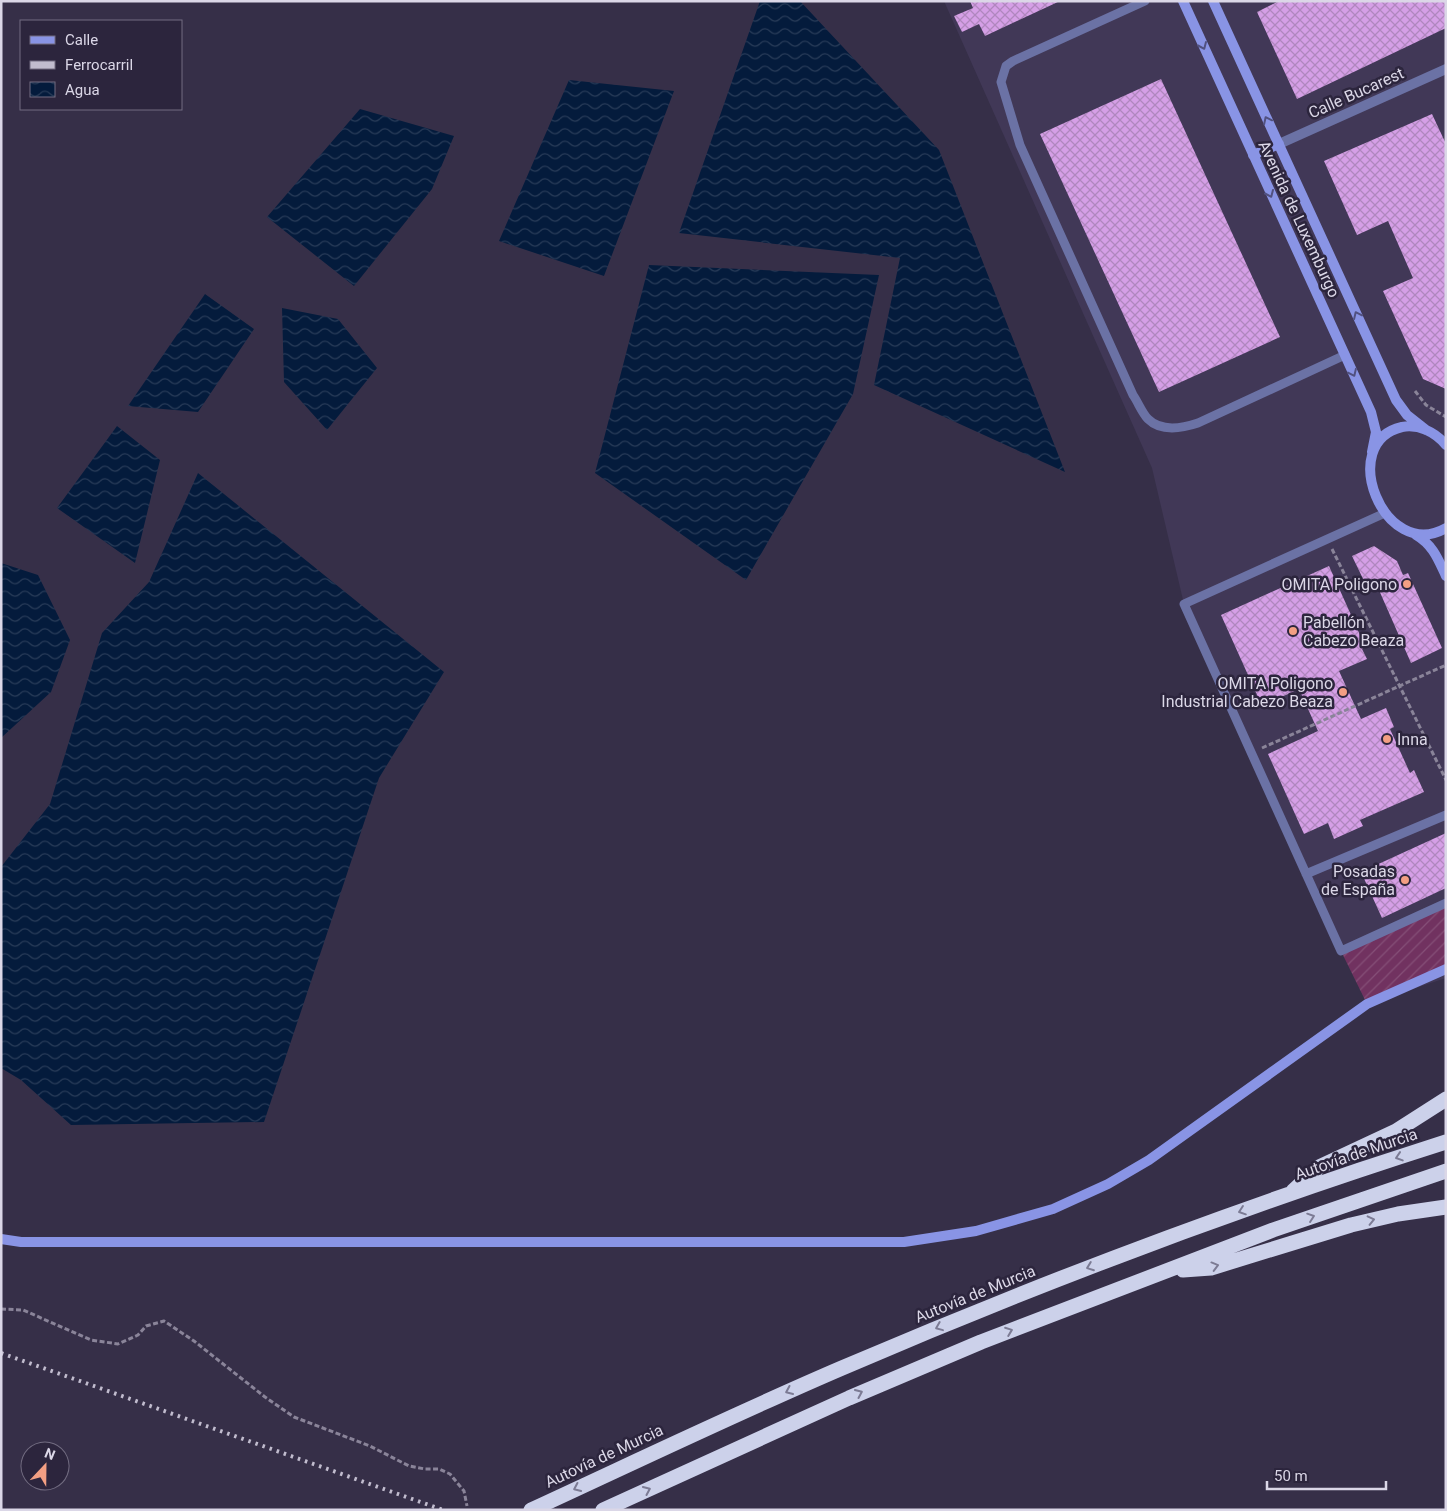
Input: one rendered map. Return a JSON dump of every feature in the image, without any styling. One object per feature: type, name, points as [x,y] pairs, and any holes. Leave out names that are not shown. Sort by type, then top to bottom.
[{"type":"highway","points":[[1288,1195],[1319,1167],[1396,1131],[1446,1100]]},
{"type":"highway","name":"Autovía de Murcia","points":[[531,1510],[717,1423],[928,1331],[1109,1260],[1288,1195],[1446,1142]]},
{"type":"highway","points":[[603,1510],[919,1367],[1083,1302],[1282,1227],[1446,1172]]},
{"type":"highway","points":[[1167,1271],[1211,1268],[1352,1225],[1398,1214],[1446,1207]]},
{"type":"main road","name":"Avenida de Luxemburgo","points":[[1183,1],[1374,422],[1376,432],[1370,465],[1372,484],[1385,513]]},
{"type":"main road","name":"Avenida de Luxemburgo","points":[[1213,1],[1396,400],[1407,415],[1426,430],[1441,437],[1446,445]]},
{"type":"main road","points":[[1253,156],[1279,144]]},
{"type":"main road","points":[[1372,452],[1378,442],[1394,429],[1411,427],[1426,430]]},
{"type":"main road","points":[[1385,513],[1394,523],[1429,544],[1446,576]]},
{"type":"main road","points":[[1406,531],[1418,535],[1430,535],[1446,528]]},
{"type":"main road","points":[[1,1239],[21,1242],[904,1242],[976,1231],[1053,1209],[1108,1184],[1149,1160],[1367,1004],[1446,969]]},
{"type":"street","name":"Calle Bucarest","points":[[1279,144],[1446,69]]},
{"type":"lane","points":[[1146,1],[1013,62],[1006,66],[1001,82],[1020,145],[1134,395],[1148,420],[1171,428],[1184,428],[1345,355]]},
{"type":"lane","points":[[1385,513],[1184,604],[1341,951],[1446,903]]},
{"type":"lane","points":[[1306,874],[1446,815]]},
{"type":"path","points":[[1415,391],[1426,405],[1446,417]]},
{"type":"path","points":[[1328,539],[1446,780]]},
{"type":"path","points":[[1251,753],[1446,665]]},
{"type":"path","points":[[1,1309],[23,1310],[91,1340],[118,1344],[138,1335],[146,1326],[164,1321],[194,1341],[294,1417],[370,1446],[409,1466],[439,1469],[450,1474],[464,1490],[467,1506]]},
{"type":"shaded area","points":[[944,1],[1446,1],[1446,978],[1367,1004],[1184,604],[1152,468]]},
{"type":"shaded area","points":[[1446,903],[1446,969],[1367,1004],[1341,951]]},
{"type":"water","points":[[760,1],[800,1],[939,150],[1065,472],[874,385],[900,258],[679,233]]},
{"type":"water","points":[[569,80],[674,91],[604,276],[499,241]]},
{"type":"water","points":[[360,109],[454,136],[432,189],[354,286],[267,217]]},
{"type":"water","points":[[649,265],[879,275],[853,394],[746,580],[595,473]]},
{"type":"water","points":[[205,294],[254,329],[198,412],[128,406]]},
{"type":"water","points":[[282,308],[338,319],[377,368],[327,430],[284,382]]},
{"type":"water","points":[[117,426],[160,460],[135,563],[57,508]]},
{"type":"water","points":[[198,473],[444,672],[379,778],[264,1122],[71,1125],[21,1080],[1,1068],[1,867],[50,804],[102,633],[149,582]]},
{"type":"water","points":[[1,563],[38,575],[70,640],[51,692],[1,738]]},
{"type":"building","points":[[970,1],[1060,1],[985,36],[979,24],[962,32],[954,16],[973,8]]},
{"type":"building","points":[[1279,1],[1446,1],[1446,28],[1297,99],[1257,12]]},
{"type":"building","points":[[1161,79],[1280,337],[1159,392],[1040,134]]},
{"type":"building","points":[[1432,114],[1446,144],[1446,389],[1423,379],[1383,291],[1413,278],[1388,221],[1357,235],[1324,161]]},
{"type":"building","points":[[1374,546],[1397,561],[1403,575],[1408,573],[1442,648],[1411,663],[1375,581],[1366,585],[1352,556]]},
{"type":"building","points":[[1329,566],[1365,646],[1362,649],[1367,659],[1339,671],[1361,719],[1386,708],[1394,727],[1390,729],[1410,773],[1414,770],[1424,792],[1360,820],[1363,826],[1334,839],[1328,823],[1304,834],[1268,754],[1318,731],[1299,689],[1262,706],[1221,615]]},
{"type":"building","name":"Posadas de España","points":[[1446,833],[1446,888],[1382,918],[1361,872]]},
{"type":"railway","points":[[1,1353],[443,1510]]},
{"type":"place","name":"OMITA Poligono","points":[[1407,584]]},
{"type":"place","name":"Pabellón Cabezo Beaza","points":[[1293,631]]},
{"type":"place","name":"OMITA Poligono Industrial Cabezo Beaza","points":[[1343,692]]},
{"type":"place","name":"Inna","points":[[1387,739]]},
{"type":"place","name":"Posadas de España","points":[[1405,880]]}]
